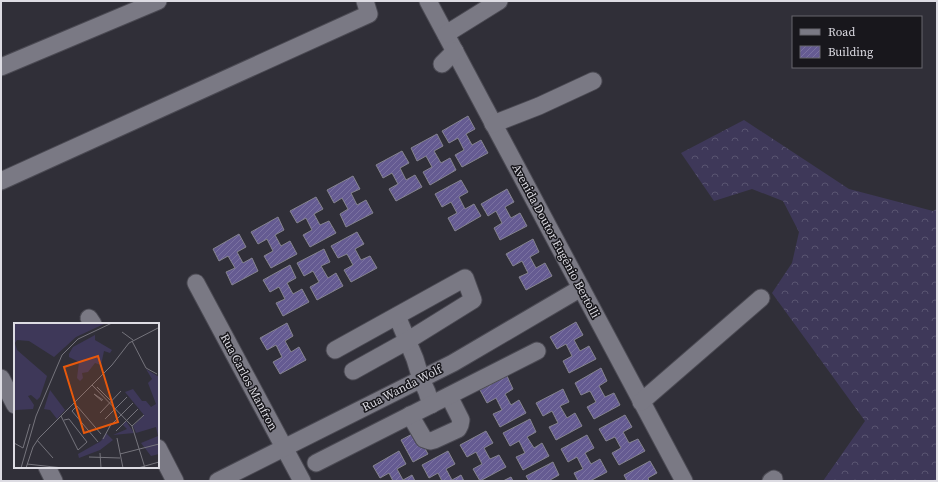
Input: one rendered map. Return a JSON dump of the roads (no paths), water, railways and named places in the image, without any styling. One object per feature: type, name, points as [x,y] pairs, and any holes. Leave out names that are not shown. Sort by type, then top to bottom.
[{"type":"street","points":[[1,67],[158,1]]},
{"type":"street","points":[[1,182],[369,14],[364,1]]},
{"type":"street","name":"Avenida Doutor Eugênio Bertolli","points":[[428,1],[684,481]]},
{"type":"street","points":[[446,34],[499,1]]},
{"type":"street","points":[[442,64],[455,51]]},
{"type":"street","points":[[493,124],[539,106],[593,80]]},
{"type":"street","points":[[335,350],[465,278],[473,300],[407,341],[353,371]]},
{"type":"street","name":"Rua Carlos Manfron","points":[[196,283],[302,481]]},
{"type":"street","name":"Rua Wanda Wolf","points":[[218,481],[453,363],[581,288]]},
{"type":"street","points":[[641,402],[761,298]]},
{"type":"street","points":[[397,316],[415,359],[431,405]]},
{"type":"street","points":[[316,463],[537,351]]},
{"type":"street","points":[[1,378],[14,403]]},
{"type":"street","points":[[410,415],[424,439],[430,441],[458,429],[461,420],[449,396]]},
{"type":"street","points":[[159,450],[175,481]]},
{"type":"street","points":[[48,468],[54,481]]}]
